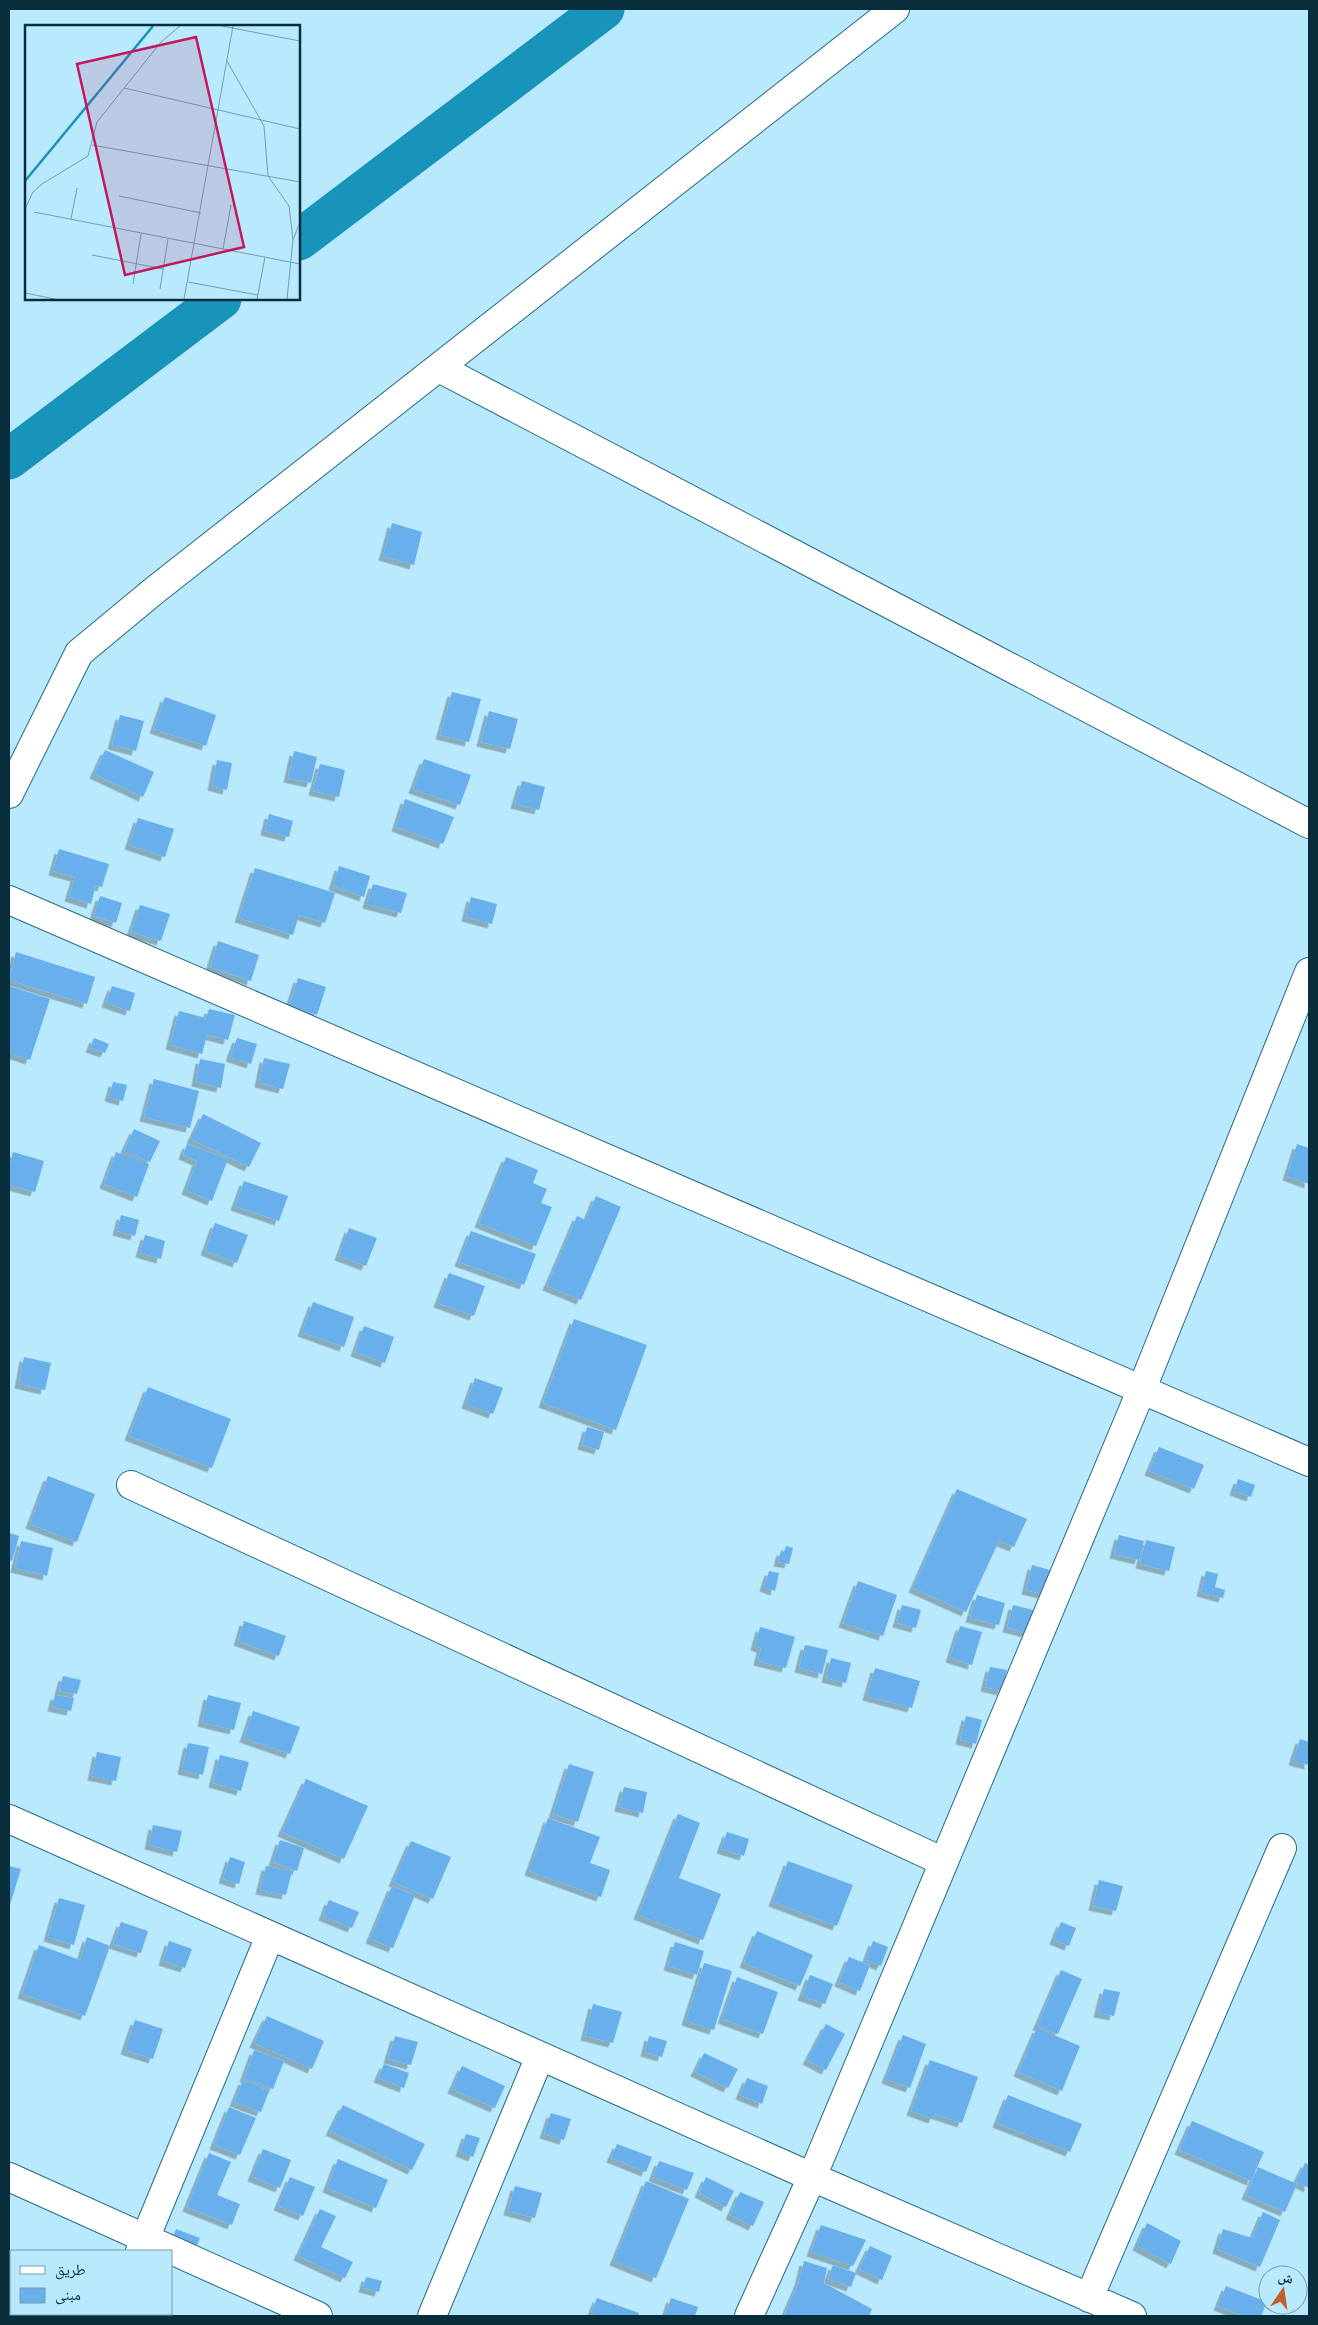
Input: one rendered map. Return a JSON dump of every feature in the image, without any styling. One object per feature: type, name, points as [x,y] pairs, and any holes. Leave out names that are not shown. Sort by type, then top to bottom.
[{"type":"street","points":[[9,794],[79,654],[155,590],[895,9]]},
{"type":"street","points":[[439,368],[1309,824]]},
{"type":"street","points":[[9,900],[1309,1462]]},
{"type":"street","points":[[749,2316],[812,2177],[1141,1391],[1309,972]]},
{"type":"street","points":[[131,1485],[944,1862]]},
{"type":"street","points":[[9,1819],[812,2177],[1132,2316]]},
{"type":"street","points":[[1089,2298],[1282,1848]]},
{"type":"street","points":[[142,2245],[270,1936]]},
{"type":"street","points":[[432,2316],[540,2056]]},
{"type":"street","points":[[9,2177],[154,2250]]},
{"type":"street","points":[[172,2257],[318,2316]]},
{"type":"building","points":[[392,523],[422,532],[414,565],[383,556]]},
{"type":"building","points":[[452,692],[481,699],[469,742],[440,735]]},
{"type":"building","points":[[165,697],[216,715],[206,746],[154,729]]},
{"type":"building","points":[[489,711],[518,719],[510,749],[481,742]]},
{"type":"building","points":[[120,715],[144,721],[136,751],[112,745]]},
{"type":"building","points":[[105,750],[154,772],[143,797],[94,774]]},
{"type":"building","points":[[294,751],[317,757],[311,783],[288,778]]},
{"type":"building","points":[[424,759],[471,775],[460,805],[413,789]]},
{"type":"building","points":[[217,760],[232,763],[227,790],[212,786]]},
{"type":"building","points":[[320,764],[345,770],[339,797],[313,791]]},
{"type":"building","points":[[522,781],[545,787],[539,810],[515,804]]},
{"type":"building","points":[[405,799],[454,817],[443,844],[396,827]]},
{"type":"building","points":[[269,814],[293,821],[289,837],[265,831]]},
{"type":"building","points":[[138,818],[174,829],[165,857],[129,845]]},
{"type":"building","points":[[59,849],[109,864],[102,887],[96,885],[91,904],[69,897],[75,877],[53,871]]},
{"type":"building","points":[[339,866],[370,876],[364,897],[333,886]]},
{"type":"building","points":[[255,868],[335,893],[325,923],[299,915],[293,935],[239,918]]},
{"type":"building","points":[[373,884],[407,893],[401,913],[367,904]]},
{"type":"building","points":[[100,896],[122,903],[116,923],[94,916]]},
{"type":"building","points":[[471,897],[497,904],[492,924],[466,917]]},
{"type":"building","points":[[140,905],[170,914],[161,941],[131,932]]},
{"type":"building","points":[[218,941],[259,955],[251,981],[210,967]]},
{"type":"building","points":[[16,952],[95,977],[87,1004],[9,980]]},
{"type":"building","points":[[298,978],[326,987],[317,1015],[289,1006]]},
{"type":"building","points":[[9,986],[50,999],[30,1060],[9,1053]]},
{"type":"building","points":[[112,986],[135,993],[130,1011],[106,1003]]},
{"type":"building","points":[[209,1009],[235,1015],[228,1040],[207,1035],[202,1054],[170,1045],[179,1011],[206,1018]]},
{"type":"building","points":[[94,1038],[109,1044],[105,1053],[90,1048]]},
{"type":"building","points":[[237,1038],[257,1044],[251,1064],[230,1057]]},
{"type":"building","points":[[264,1058],[290,1064],[283,1089],[259,1083]]},
{"type":"building","points":[[200,1059],[225,1064],[221,1088],[196,1082]]},
{"type":"building","points":[[154,1079],[199,1091],[190,1128],[144,1117]]},
{"type":"building","points":[[113,1082],[127,1085],[123,1101],[109,1097]]},
{"type":"building","points":[[203,1114],[261,1143],[249,1167],[191,1139]]},
{"type":"building","points":[[134,1129],[160,1141],[150,1162],[124,1151]]},
{"type":"building","points":[[187,1144],[228,1159],[212,1201],[186,1190],[197,1161],[183,1155]]},
{"type":"building","points":[[1297,1144],[1309,1148],[1309,1184],[1287,1176]]},
{"type":"building","points":[[13,1152],[44,1161],[35,1192],[9,1185],[9,1167]]},
{"type":"building","points":[[116,1152],[149,1164],[137,1197],[104,1184]]},
{"type":"building","points":[[506,1157],[538,1170],[533,1183],[547,1189],[541,1203],[552,1207],[536,1246],[479,1223]]},
{"type":"building","points":[[244,1181],[288,1196],[279,1221],[235,1206]]},
{"type":"building","points":[[596,1196],[621,1207],[581,1300],[547,1286],[577,1216],[586,1220]]},
{"type":"building","points":[[121,1215],[139,1220],[135,1236],[117,1231]]},
{"type":"building","points":[[215,1223],[248,1235],[237,1263],[205,1251]]},
{"type":"building","points":[[349,1228],[377,1238],[366,1266],[339,1256]]},
{"type":"building","points":[[471,1231],[536,1254],[524,1285],[459,1262]]},
{"type":"building","points":[[145,1235],[165,1241],[161,1259],[140,1253]]},
{"type":"building","points":[[449,1273],[485,1286],[474,1316],[438,1303]]},
{"type":"building","points":[[313,1302],[354,1317],[344,1347],[302,1332]]},
{"type":"building","points":[[574,1319],[647,1345],[616,1430],[543,1403]]},
{"type":"building","points":[[364,1326],[394,1337],[385,1363],[355,1352]]},
{"type":"building","points":[[24,1357],[51,1363],[45,1390],[19,1384]]},
{"type":"building","points":[[475,1378],[503,1388],[493,1414],[466,1404]]},
{"type":"building","points":[[148,1387],[231,1419],[212,1468],[129,1436]]},
{"type":"building","points":[[587,1427],[604,1432],[599,1450],[582,1445]]},
{"type":"building","points":[[1159,1447],[1204,1465],[1194,1489],[1149,1471]]},
{"type":"building","points":[[48,1476],[95,1494],[77,1542],[30,1524]]},
{"type":"building","points":[[1238,1479],[1255,1485],[1251,1497],[1234,1491]]},
{"type":"building","points":[[957,1489],[1027,1519],[1014,1547],[999,1541],[966,1612],[913,1588]]},
{"type":"building","points":[[9,1533],[19,1536],[12,1561],[9,1560]]},
{"type":"building","points":[[1119,1535],[1144,1541],[1139,1560],[1114,1554]]},
{"type":"building","points":[[1146,1540],[1175,1547],[1169,1571],[1140,1564]]},
{"type":"building","points":[[21,1541],[53,1548],[47,1576],[15,1568]]},
{"type":"building","points":[[786,1546],[793,1548],[789,1564],[778,1562],[781,1551],[784,1552]]},
{"type":"building","points":[[1032,1565],[1053,1571],[1047,1595],[1026,1590]]},
{"type":"building","points":[[769,1571],[779,1573],[775,1591],[764,1587]]},
{"type":"building","points":[[1206,1571],[1218,1574],[1215,1587],[1225,1590],[1223,1598],[1201,1592]]},
{"type":"building","points":[[858,1581],[897,1595],[883,1636],[843,1623]]},
{"type":"building","points":[[977,1595],[1005,1603],[999,1625],[970,1618]]},
{"type":"building","points":[[902,1605],[921,1610],[916,1628],[897,1623]]},
{"type":"building","points":[[1013,1605],[1033,1610],[1028,1633],[1007,1628]]},
{"type":"building","points":[[244,1621],[286,1636],[279,1656],[238,1641]]},
{"type":"building","points":[[960,1626],[982,1632],[972,1665],[950,1658]]},
{"type":"building","points":[[760,1627],[795,1637],[786,1668],[758,1661],[761,1648],[755,1646]]},
{"type":"building","points":[[805,1645],[828,1650],[822,1674],[799,1668]]},
{"type":"building","points":[[831,1658],[851,1663],[846,1683],[826,1678]]},
{"type":"building","points":[[990,1667],[1007,1670],[1002,1691],[985,1687]]},
{"type":"building","points":[[875,1668],[920,1681],[912,1708],[867,1696]]},
{"type":"building","points":[[63,1676],[81,1680],[77,1694],[59,1691]]},
{"type":"building","points":[[55,1695],[74,1698],[71,1711],[52,1707]]},
{"type":"building","points":[[208,1695],[241,1703],[234,1730],[202,1722]]},
{"type":"building","points":[[253,1711],[300,1727],[290,1754],[244,1738]]},
{"type":"building","points":[[966,1716],[982,1720],[976,1744],[960,1740]]},
{"type":"building","points":[[1300,1739],[1309,1742],[1309,1765],[1293,1761]]},
{"type":"building","points":[[188,1743],[209,1747],[203,1775],[182,1770]]},
{"type":"building","points":[[97,1752],[121,1757],[116,1781],[92,1776]]},
{"type":"building","points":[[220,1755],[249,1762],[241,1791],[213,1783]]},
{"type":"building","points":[[569,1764],[594,1772],[578,1822],[553,1814]]},
{"type":"building","points":[[306,1779],[368,1806],[344,1859],[282,1832]]},
{"type":"building","points":[[624,1787],[647,1792],[643,1813],[619,1807]]},
{"type":"building","points":[[678,1814],[700,1823],[679,1878],[721,1894],[703,1940],[638,1915]]},
{"type":"building","points":[[548,1818],[600,1837],[590,1863],[610,1870],[601,1897],[529,1871]]},
{"type":"building","points":[[153,1825],[182,1831],[177,1852],[149,1845]]},
{"type":"building","points":[[727,1832],[749,1839],[744,1856],[721,1849]]},
{"type":"building","points":[[280,1840],[304,1848],[297,1871],[273,1862]]},
{"type":"building","points":[[411,1841],[451,1857],[433,1899],[393,1882]]},
{"type":"building","points":[[230,1857],[245,1862],[239,1884],[223,1879]]},
{"type":"building","points":[[788,1861],[853,1885],[837,1926],[773,1902]]},
{"type":"building","points":[[9,1866],[21,1869],[9,1908]]},
{"type":"building","points":[[266,1866],[292,1871],[286,1895],[260,1890]]},
{"type":"building","points":[[1099,1880],[1123,1886],[1116,1911],[1093,1906]]},
{"type":"building","points":[[392,1886],[415,1895],[393,1948],[370,1939]]},
{"type":"building","points":[[59,1898],[85,1905],[74,1945],[48,1937]]},
{"type":"building","points":[[329,1900],[359,1912],[352,1928],[323,1916]]},
{"type":"building","points":[[121,1922],[148,1931],[141,1953],[113,1944]]},
{"type":"building","points":[[1061,1922],[1076,1928],[1069,1946],[1054,1940]]},
{"type":"building","points":[[757,1931],[813,1955],[800,1986],[744,1963]]},
{"type":"building","points":[[87,1937],[110,1946],[85,2016],[22,1994],[39,1945],[80,1960]]},
{"type":"building","points":[[169,1941],[192,1949],[185,1968],[163,1961]]},
{"type":"building","points":[[873,1941],[888,1947],[881,1966],[866,1960]]},
{"type":"building","points":[[675,1942],[704,1951],[697,1975],[668,1966]]},
{"type":"building","points":[[849,1957],[870,1965],[860,1991],[839,1982]]},
{"type":"building","points":[[704,1963],[732,1971],[714,2030],[686,2021]]},
{"type":"building","points":[[1061,1970],[1082,1979],[1058,2034],[1037,2026]]},
{"type":"building","points":[[810,1975],[833,1984],[825,2004],[802,1996]]},
{"type":"building","points":[[737,1977],[778,1992],[763,2034],[722,2019]]},
{"type":"building","points":[[1104,1989],[1120,1992],[1114,2016],[1098,2013]]},
{"type":"building","points":[[593,2004],[622,2012],[613,2043],[585,2036]]},
{"type":"building","points":[[267,2016],[324,2041],[312,2069],[254,2043]]},
{"type":"building","points":[[135,2020],[163,2029],[153,2059],[125,2050]]},
{"type":"building","points":[[826,2024],[845,2034],[826,2070],[807,2060]]},
{"type":"building","points":[[1037,2028],[1080,2046],[1062,2091],[1018,2072]]},
{"type":"building","points":[[903,2035],[926,2044],[910,2088],[886,2079]]},
{"type":"building","points":[[395,2036],[418,2042],[411,2065],[388,2059]]},
{"type":"building","points":[[649,2036],[667,2041],[662,2057],[645,2052]]},
{"type":"building","points":[[254,2050],[284,2061],[273,2089],[244,2078]]},
{"type":"building","points":[[704,2053],[738,2069],[728,2088],[695,2072]]},
{"type":"building","points":[[930,2060],[978,2077],[962,2123],[935,2114],[933,2119],[911,2111]]},
{"type":"building","points":[[384,2064],[409,2073],[404,2088],[378,2078]]},
{"type":"building","points":[[462,2066],[505,2086],[495,2108],[452,2089]]},
{"type":"building","points":[[747,2078],[768,2086],[762,2104],[740,2095]]},
{"type":"building","points":[[243,2080],[269,2091],[261,2112],[234,2102]]},
{"type":"building","points":[[1008,2095],[1082,2124],[1070,2152],[997,2123]]},
{"type":"building","points":[[343,2105],[425,2144],[412,2170],[330,2131]]},
{"type":"building","points":[[229,2107],[256,2118],[240,2155],[214,2145]]},
{"type":"building","points":[[551,2113],[571,2119],[564,2140],[544,2134]]},
{"type":"building","points":[[1192,2121],[1264,2152],[1251,2181],[1179,2150]]},
{"type":"building","points":[[466,2134],[480,2138],[473,2157],[460,2152]]},
{"type":"building","points":[[617,2144],[652,2157],[646,2172],[611,2158]]},
{"type":"building","points":[[263,2149],[291,2160],[280,2188],[252,2177]]},
{"type":"building","points":[[209,2153],[231,2162],[217,2195],[240,2204],[232,2225],[187,2207]]},
{"type":"building","points":[[338,2159],[388,2180],[376,2208],[327,2188]]},
{"type":"building","points":[[659,2161],[694,2173],[687,2190],[653,2177]]},
{"type":"building","points":[[1305,2163],[1309,2165],[1309,2188],[1296,2182]]},
{"type":"building","points":[[1258,2167],[1297,2184],[1285,2212],[1246,2195]]},
{"type":"building","points":[[290,2177],[315,2187],[303,2216],[278,2206]]},
{"type":"building","points":[[706,2177],[734,2191],[726,2207],[699,2193]]},
{"type":"building","points":[[646,2181],[689,2199],[656,2278],[614,2261]]},
{"type":"building","points":[[515,2186],[542,2193],[535,2218],[508,2211]]},
{"type":"building","points":[[740,2192],[764,2202],[753,2226],[730,2215]]},
{"type":"building","points":[[320,2209],[336,2216],[321,2247],[353,2262],[345,2278],[298,2256]]},
{"type":"building","points":[[1263,2212],[1280,2220],[1261,2265],[1258,2266],[1217,2249],[1223,2229],[1252,2238]]},
{"type":"building","points":[[1147,2223],[1181,2241],[1171,2264],[1137,2246]]},
{"type":"building","points":[[821,2225],[866,2240],[853,2266],[811,2252]]},
{"type":"building","points":[[176,2229],[200,2238],[193,2255],[170,2245]]},
{"type":"building","points":[[870,2246],[892,2256],[882,2280],[859,2269]]},
{"type":"building","points":[[804,2261],[827,2268],[824,2283],[872,2309],[869,2316],[784,2316],[799,2281]]},
{"type":"building","points":[[833,2265],[856,2273],[851,2287],[828,2279]]},
{"type":"building","points":[[366,2277],[382,2281],[379,2292],[363,2288]]},
{"type":"building","points":[[1226,2286],[1258,2298],[1258,2315],[1261,2315],[1244,2316],[1218,2306]]},
{"type":"building","points":[[597,2298],[639,2313],[638,2316],[598,2316],[591,2314]]},
{"type":"building","points":[[671,2298],[698,2307],[695,2316],[665,2316]]},
{"type":"waterway","points":[[300,239],[604,9]]},
{"type":"waterway","points":[[9,459],[220,300]]}]
